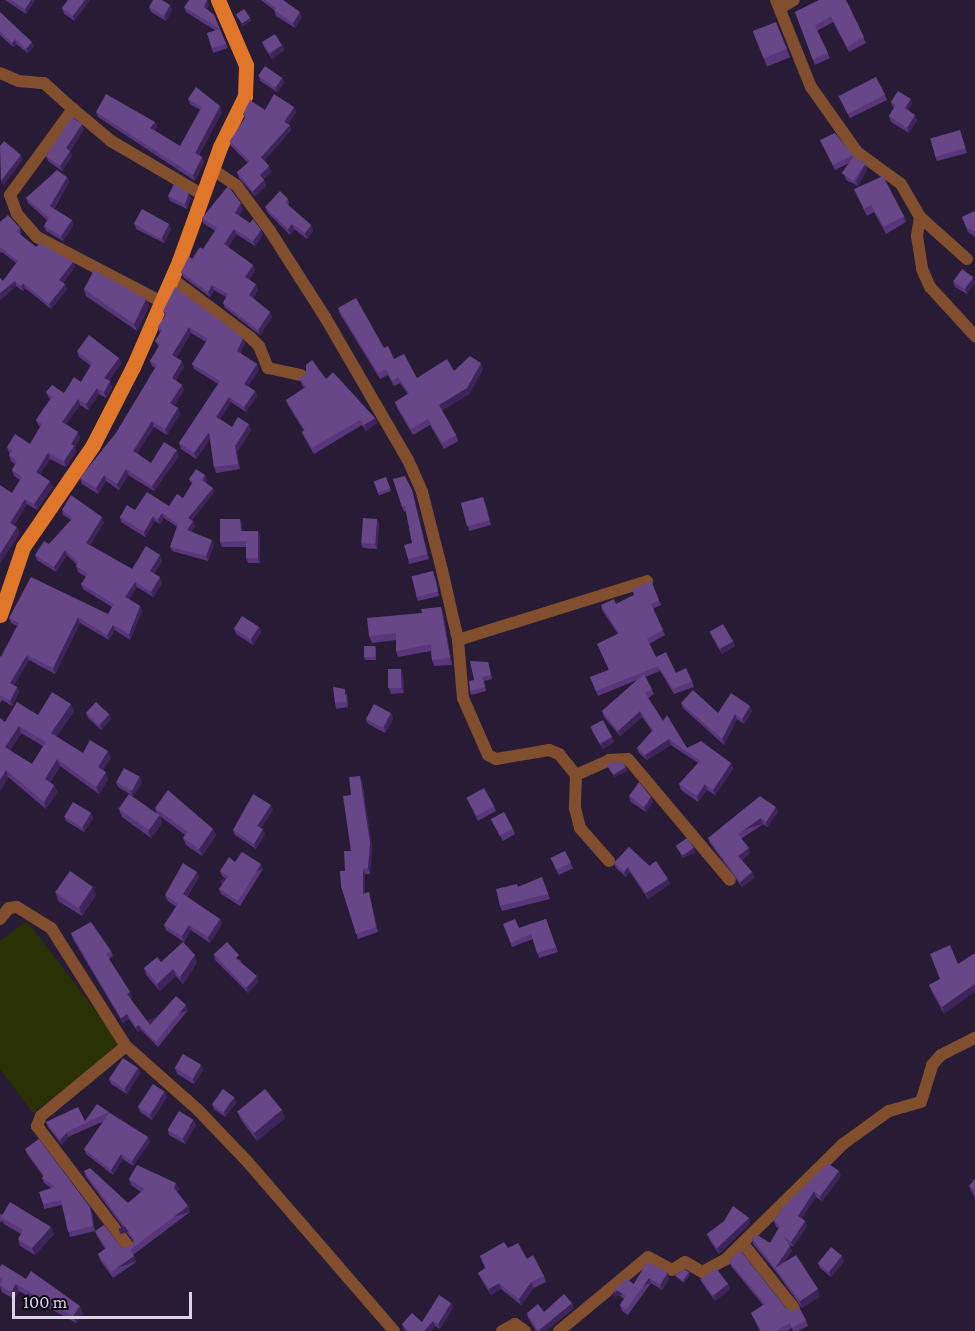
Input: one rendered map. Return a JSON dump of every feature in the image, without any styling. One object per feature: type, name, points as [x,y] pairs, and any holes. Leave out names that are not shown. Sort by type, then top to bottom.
[{"type":"main road","points":[[0,615],[23,548],[93,446],[133,367],[171,278],[212,169],[249,80],[241,47],[218,0]]},
{"type":"street","points":[[794,0],[778,4],[811,87],[857,152],[901,184],[920,218],[967,259]]},
{"type":"street","points":[[0,72],[19,81],[44,83],[111,141],[203,195]]},
{"type":"street","points":[[74,109],[11,192],[17,214],[37,237],[160,301]]},
{"type":"street","points":[[212,169],[237,186],[270,231],[326,317],[408,460],[422,492],[458,640],[463,698],[488,755],[496,759],[549,750],[559,754],[576,775],[575,808],[580,828],[609,861]]},
{"type":"street","points":[[920,218],[917,236],[922,269],[930,287],[975,336]]},
{"type":"street","points":[[171,278],[250,337],[263,353],[268,368],[301,375]]},
{"type":"street","points":[[458,640],[647,581]]},
{"type":"street","points":[[576,775],[616,758],[628,759],[730,880]]},
{"type":"street","points":[[0,919],[9,908],[16,907],[51,928],[126,1046],[198,1110],[246,1160],[394,1331]]},
{"type":"street","points":[[559,1331],[648,1257],[672,1270],[685,1262],[702,1272],[744,1245],[843,1144],[889,1111],[921,1102],[932,1065],[941,1055],[975,1038]]},
{"type":"street","points":[[126,1046],[41,1116],[37,1126],[128,1246]]},
{"type":"street","points":[[744,1245],[794,1308]]},
{"type":"street","points":[[502,1331],[515,1324],[525,1331]]},
{"type":"green space","points":[[27,921],[122,1045],[33,1113],[0,1069],[0,941]]},
{"type":"building","points":[[11,0],[31,0],[25,9]]},
{"type":"building","points":[[68,0],[85,0],[73,16],[62,8]]},
{"type":"building","points":[[153,0],[162,0],[170,5],[164,16],[149,7]]},
{"type":"building","points":[[189,0],[207,0],[204,7],[214,15],[220,29],[184,7]]},
{"type":"building","points":[[265,0],[283,0],[300,12],[293,23],[274,10],[276,8]]},
{"type":"building","points":[[819,0],[846,0],[864,37],[847,47],[831,16],[815,26],[828,53],[813,60],[795,12]]},
{"type":"building","points":[[244,9],[250,18],[242,24],[236,15]]},
{"type":"building","points":[[0,12],[32,42],[26,49],[15,39],[12,43],[0,32]]},
{"type":"building","points":[[776,22],[787,49],[764,58],[753,31]]},
{"type":"building","points":[[220,29],[226,44],[212,48],[207,33]]},
{"type":"building","points":[[275,34],[282,45],[269,53],[262,42]]},
{"type":"building","points":[[265,66],[282,78],[275,88],[258,76]]},
{"type":"building","points":[[876,77],[885,95],[848,114],[839,96]]},
{"type":"building","points":[[196,87],[220,106],[195,153],[202,157],[193,175],[96,112],[106,94],[155,122],[150,128],[180,146],[202,107],[188,99]]},
{"type":"building","points":[[898,91],[911,99],[905,108],[915,115],[907,128],[889,116],[896,105],[891,102]]},
{"type":"building","points":[[274,94],[294,107],[284,122],[290,125],[261,157],[269,166],[260,175],[264,180],[253,191],[237,172],[250,161],[230,141],[246,116],[243,114],[250,100],[265,110]]},
{"type":"building","points":[[72,117],[82,124],[66,148],[70,151],[60,166],[46,156]]},
{"type":"building","points":[[960,130],[965,148],[935,157],[930,139]]},
{"type":"building","points":[[835,133],[853,155],[833,165],[820,140]]},
{"type":"building","points":[[4,141],[21,155],[1,181],[0,146]]},
{"type":"building","points":[[854,156],[865,164],[853,181],[842,173]]},
{"type":"building","points":[[57,170],[67,177],[50,206],[72,220],[61,236],[44,226],[49,218],[26,198]]},
{"type":"building","points":[[883,176],[904,216],[884,227],[871,205],[864,209],[854,189]]},
{"type":"building","points":[[174,184],[189,193],[185,204],[168,196]]},
{"type":"building","points":[[228,186],[241,203],[235,213],[250,223],[253,219],[261,230],[253,241],[234,229],[224,244],[253,265],[245,277],[256,284],[249,295],[270,312],[258,330],[223,303],[228,294],[212,285],[208,292],[181,272],[189,256],[192,259],[200,247],[203,249],[217,228],[202,218]]},
{"type":"building","points":[[280,191],[288,199],[285,202],[311,225],[305,233],[292,224],[288,229],[265,207]]},
{"type":"building","points":[[142,209],[169,224],[161,239],[134,224]]},
{"type":"building","points":[[975,211],[975,232],[966,227],[962,217]]},
{"type":"building","points":[[8,215],[20,228],[16,231],[36,247],[40,243],[73,262],[59,280],[65,284],[49,304],[23,283],[21,286],[15,281],[0,293],[0,278],[3,281],[18,261],[0,247],[0,222]]},
{"type":"building","points":[[962,269],[973,277],[965,289],[953,281]]},
{"type":"building","points":[[94,270],[146,299],[134,324],[84,289]]},
{"type":"building","points":[[175,287],[243,338],[237,351],[257,364],[244,384],[255,391],[244,407],[229,397],[216,417],[232,427],[238,417],[249,424],[235,446],[238,464],[214,467],[209,432],[194,453],[179,443],[220,381],[192,364],[208,339],[189,327],[172,355],[182,361],[172,378],[182,385],[170,403],[178,408],[165,429],[152,421],[133,451],[151,463],[164,442],[177,450],[152,486],[126,469],[117,484],[104,475],[96,488],[80,478],[116,433],[157,365],[150,361],[160,344],[155,341],[162,330],[158,327],[167,313],[163,311]]},
{"type":"building","points":[[356,298],[384,348],[388,346],[394,359],[404,354],[417,378],[447,359],[454,371],[470,356],[481,363],[467,388],[439,405],[456,435],[442,443],[428,419],[411,429],[395,402],[409,393],[398,377],[392,381],[386,369],[378,373],[338,308]]},
{"type":"building","points":[[89,335],[119,358],[104,378],[110,381],[104,392],[97,388],[86,404],[78,399],[62,422],[78,432],[71,444],[74,446],[64,461],[48,453],[36,472],[50,481],[34,504],[25,499],[10,523],[17,527],[0,554],[0,485],[12,493],[22,477],[12,470],[17,461],[9,455],[12,450],[7,447],[15,434],[30,444],[42,424],[36,420],[52,397],[46,392],[52,385],[64,393],[74,377],[81,382],[92,363],[77,351]]},
{"type":"building","points":[[312,360],[326,379],[333,372],[375,418],[364,425],[360,420],[312,448],[302,432],[305,430],[286,400],[306,387],[299,378],[306,375],[306,365]]},
{"type":"building","points":[[196,469],[205,475],[202,480],[213,488],[188,518],[193,521],[187,530],[212,540],[206,556],[170,547],[178,524],[162,513],[158,519],[153,516],[144,532],[120,517],[127,505],[135,510],[147,492],[169,506],[177,494],[183,498],[193,482],[189,479]]},
{"type":"building","points":[[405,476],[412,490],[427,554],[408,559],[404,545],[412,543],[405,506],[402,507],[393,479]]},
{"type":"building","points":[[386,477],[390,488],[378,493],[374,481]]},
{"type":"building","points":[[71,495],[102,517],[86,543],[132,569],[146,546],[160,555],[150,571],[160,577],[151,592],[135,582],[125,597],[140,606],[129,634],[113,625],[107,635],[78,617],[53,668],[27,655],[10,683],[17,687],[10,701],[0,695],[0,656],[19,623],[9,618],[31,577],[108,614],[114,604],[81,584],[88,574],[76,566],[78,562],[65,550],[54,567],[35,555],[44,541],[49,544],[73,518],[62,510]]},
{"type":"building","points":[[483,497],[489,520],[467,526],[461,503]]},
{"type":"building","points":[[363,518],[377,519],[375,544],[361,543]]},
{"type":"building","points":[[220,519],[240,519],[241,531],[258,531],[258,558],[246,558],[246,541],[220,542]]},
{"type":"building","points":[[433,571],[438,591],[417,597],[412,576]]},
{"type":"building","points":[[651,581],[659,600],[651,604],[663,630],[647,639],[656,657],[666,652],[676,673],[686,668],[692,681],[673,689],[658,666],[596,691],[590,677],[609,670],[597,644],[619,633],[601,605],[614,599],[616,604],[634,595],[632,589]]},
{"type":"building","points":[[441,607],[450,658],[432,660],[431,644],[396,651],[396,633],[369,636],[367,618],[422,613],[421,609]]},
{"type":"building","points":[[242,616],[259,627],[251,639],[234,629]]},
{"type":"building","points":[[723,624],[733,641],[720,649],[710,632]]},
{"type":"building","points":[[364,646],[375,646],[375,657],[364,657]]},
{"type":"building","points":[[470,661],[488,662],[491,675],[482,677],[485,687],[470,691],[469,681],[474,680]]},
{"type":"building","points":[[388,669],[401,669],[401,688],[388,688]]},
{"type":"building","points":[[644,674],[652,689],[645,693],[663,721],[667,715],[687,748],[701,741],[731,763],[713,790],[705,784],[697,796],[679,784],[700,761],[669,739],[645,755],[637,748],[653,730],[640,711],[618,731],[602,711]]},
{"type":"building","points":[[333,687],[345,689],[346,702],[335,703]]},
{"type":"building","points":[[693,690],[718,713],[731,693],[750,706],[742,719],[735,714],[722,739],[681,703]]},
{"type":"building","points":[[52,692],[71,704],[51,733],[83,753],[90,740],[108,751],[98,767],[106,772],[96,787],[57,759],[45,779],[54,785],[44,802],[6,770],[0,780],[0,718],[5,722],[17,702],[38,715]],"holes":[[[19,726],[46,742],[32,764],[5,747]]]},
{"type":"building","points":[[96,702],[109,714],[99,725],[86,713]]},
{"type":"building","points":[[374,704],[391,713],[383,728],[366,719]]},
{"type":"building","points":[[603,720],[612,737],[600,743],[591,727]]},
{"type":"building","points":[[622,762],[626,767],[613,775],[606,764]]},
{"type":"building","points":[[124,768],[140,777],[132,791],[116,782]]},
{"type":"building","points":[[360,776],[370,843],[368,868],[363,869],[363,894],[369,892],[376,927],[356,934],[341,886],[340,871],[345,871],[344,851],[351,851],[343,796],[351,795],[349,777]]},
{"type":"building","points":[[639,782],[651,797],[644,807],[629,796]]},
{"type":"building","points":[[484,788],[494,806],[477,816],[467,798]]},
{"type":"building","points":[[168,790],[213,829],[199,849],[183,838],[188,832],[155,808]]},
{"type":"building","points":[[129,794],[159,815],[149,830],[119,809]]},
{"type":"building","points":[[253,794],[271,805],[257,826],[263,829],[254,844],[233,830]]},
{"type":"building","points":[[760,796],[776,807],[766,822],[761,818],[738,834],[749,848],[738,856],[752,872],[740,882],[708,838]]},
{"type":"building","points":[[73,802],[91,813],[82,827],[64,817]]},
{"type":"building","points":[[504,812],[513,829],[500,836],[491,819]]},
{"type":"building","points":[[687,838],[694,848],[682,856],[676,846]]},
{"type":"building","points":[[629,847],[649,866],[656,861],[668,879],[646,893],[628,867],[624,872],[614,863]]},
{"type":"building","points":[[565,851],[571,863],[557,870],[551,858]]},
{"type":"building","points":[[242,852],[261,864],[238,901],[219,889],[228,876],[220,871],[229,857],[235,862]]},
{"type":"building","points":[[183,863],[197,872],[183,894],[220,919],[208,937],[189,925],[182,936],[164,925],[178,904],[165,895]]},
{"type":"building","points":[[70,871],[93,887],[78,908],[55,892]]},
{"type":"building","points":[[542,877],[548,894],[500,906],[496,889],[517,884],[518,887]]},
{"type":"building","points":[[515,919],[519,928],[546,919],[556,947],[537,953],[531,934],[511,943],[503,924]]},
{"type":"building","points":[[91,922],[111,951],[106,954],[130,992],[127,994],[150,1025],[176,996],[186,1005],[156,1042],[139,1025],[136,1027],[127,1014],[121,1018],[71,933]]},
{"type":"building","points":[[183,942],[195,955],[180,977],[173,969],[157,984],[144,968],[157,957],[161,962]]},
{"type":"building","points":[[227,942],[239,955],[236,958],[257,976],[246,988],[214,954]]},
{"type":"building","points":[[950,945],[958,964],[975,953],[975,984],[942,1007],[929,985],[940,979],[930,954]]},
{"type":"building","points":[[183,1054],[201,1065],[193,1079],[175,1068]]},
{"type":"building","points":[[123,1058],[138,1068],[124,1089],[109,1079]]},
{"type":"building","points":[[153,1084],[165,1092],[150,1114],[138,1106]]},
{"type":"building","points":[[223,1089],[234,1097],[223,1113],[212,1104]]},
{"type":"building","points":[[265,1089],[282,1110],[254,1133],[237,1112]]},
{"type":"building","points":[[97,1104],[109,1112],[67,1132],[60,1140],[46,1122],[78,1107],[85,1121]]},
{"type":"building","points":[[179,1111],[194,1120],[182,1139],[168,1130]]},
{"type":"building","points":[[109,1113],[148,1137],[132,1161],[121,1154],[111,1170],[84,1149]]},
{"type":"building","points":[[39,1139],[90,1207],[93,1226],[68,1232],[61,1200],[43,1204],[39,1192],[55,1187],[42,1178],[44,1175],[25,1149]]},
{"type":"building","points":[[828,1163],[839,1171],[820,1196],[814,1191],[798,1216],[805,1221],[791,1242],[783,1236],[790,1246],[775,1268],[752,1238],[756,1234],[770,1243],[780,1226],[774,1221],[783,1207]]},
{"type":"building","points":[[137,1165],[176,1183],[174,1188],[188,1206],[130,1250],[134,1256],[111,1272],[98,1254],[106,1248],[95,1231],[104,1225],[122,1248],[131,1246],[134,1239],[84,1171],[90,1168],[128,1203],[145,1189],[129,1179]]},
{"type":"building","points":[[975,1179],[975,1190],[969,1186]]},
{"type":"building","points":[[10,1202],[51,1227],[32,1248],[18,1239],[23,1230],[1,1217]]},
{"type":"building","points":[[733,1206],[749,1218],[717,1248],[707,1234],[724,1221]]},
{"type":"building","points":[[504,1242],[508,1248],[518,1243],[527,1259],[533,1255],[544,1276],[531,1282],[519,1299],[499,1283],[489,1289],[478,1273],[486,1268],[480,1256]]},
{"type":"building","points":[[831,1247],[842,1256],[829,1272],[818,1263]]},
{"type":"building","points":[[740,1250],[786,1308],[793,1311],[799,1307],[806,1320],[792,1328],[790,1323],[776,1331],[761,1331],[751,1313],[765,1304],[729,1261]]},
{"type":"building","points":[[796,1255],[818,1289],[800,1301],[775,1268]]},
{"type":"building","points":[[647,1262],[668,1272],[660,1285],[649,1278],[626,1310],[620,1305],[626,1296],[615,1289],[626,1279],[634,1284]]},
{"type":"building","points":[[2,1264],[26,1279],[31,1271],[80,1306],[73,1316],[16,1284],[11,1292],[0,1285],[3,1279],[0,1277]]},
{"type":"building","points":[[716,1268],[728,1284],[713,1295],[701,1279]]},
{"type":"building","points":[[684,1269],[689,1272],[683,1281],[675,1275]]},
{"type":"building","points":[[564,1294],[572,1303],[538,1331],[527,1313],[538,1304],[544,1312]]},
{"type":"building","points":[[439,1295],[451,1303],[438,1324],[433,1321],[424,1331],[409,1331],[402,1324],[412,1313],[422,1322]]}]
